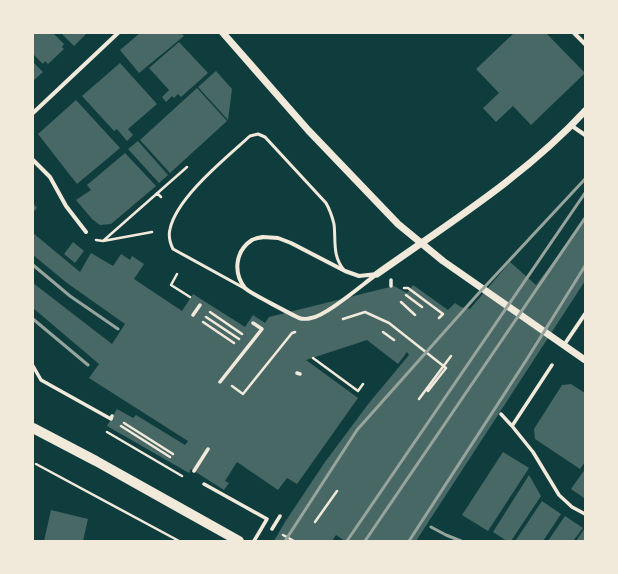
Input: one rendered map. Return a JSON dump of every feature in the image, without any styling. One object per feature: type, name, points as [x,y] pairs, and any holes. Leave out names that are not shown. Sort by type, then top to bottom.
[{"type":"main road","points":[[33,428],[96,461],[239,541]]},
{"type":"street","points":[[33,113],[118,33]]},
{"type":"street","points":[[223,33],[308,130],[398,224],[443,261],[585,360]]},
{"type":"street","points":[[574,33],[585,44]]},
{"type":"street","points":[[377,274],[360,276],[345,271],[291,243],[278,238],[263,237],[253,240],[245,246],[238,255],[237,266],[239,277],[246,289],[300,318],[311,318],[322,314],[500,187],[539,156],[572,126],[585,111]]},
{"type":"street","points":[[572,126],[585,134]]},
{"type":"street","points":[[33,160],[50,177],[66,206],[86,232]]},
{"type":"street","points":[[391,280],[391,286]]},
{"type":"street","points":[[193,315],[200,305]]},
{"type":"street","points":[[564,345],[585,314]]},
{"type":"street","points":[[220,382],[262,329],[253,323]]},
{"type":"street","points":[[512,426],[552,365]]},
{"type":"street","points":[[33,366],[41,380],[111,418]]},
{"type":"street","points":[[501,414],[533,452],[559,495],[572,506],[585,514]]},
{"type":"street","points":[[194,471],[208,449]]},
{"type":"street","points":[[204,484],[267,518],[254,541]]},
{"type":"street","points":[[272,529],[280,516]]},
{"type":"lane","points":[[246,289],[173,249],[169,241],[169,230],[180,208],[205,177],[250,136],[258,134],[265,137],[326,203],[331,212],[334,224],[336,255],[340,265],[345,271]]},
{"type":"path","points":[[104,241],[186,167]]},
{"type":"path","points":[[157,193],[161,197]]},
{"type":"path","points":[[86,232],[97,241],[152,232]]},
{"type":"path","points":[[177,274],[171,285],[190,297]]},
{"type":"path","points":[[408,288],[443,314],[438,318]]},
{"type":"path","points":[[406,295],[422,308]]},
{"type":"path","points":[[401,302],[415,315]]},
{"type":"path","points":[[200,305],[252,341]]},
{"type":"path","points":[[196,310],[248,346]]},
{"type":"path","points":[[336,320],[365,312],[389,324],[400,332],[446,368],[428,391]]},
{"type":"path","points":[[193,315],[245,350]]},
{"type":"path","points":[[243,394],[292,333],[299,331]]},
{"type":"path","points":[[383,332],[394,340]]},
{"type":"path","points":[[419,399],[450,356]]},
{"type":"path","points":[[313,358],[358,391],[363,384]]},
{"type":"path","points":[[111,418],[173,454]]},
{"type":"path","points":[[111,418],[170,457]]},
{"type":"path","points":[[104,431],[188,480]]},
{"type":"path","points":[[36,464],[179,541]]},
{"type":"path","points":[[315,522],[337,491]]},
{"type":"path","points":[[272,529],[294,541]]},
{"type":"building","points":[[33,33],[53,33],[64,44],[62,47],[64,49],[48,64],[45,61],[43,64],[33,54]]},
{"type":"building","points":[[61,33],[87,33],[74,46]]},
{"type":"building","points":[[140,33],[181,33],[184,36],[139,73],[120,50]]},
{"type":"building","points":[[514,33],[546,33],[585,73],[531,125],[513,106],[496,122],[483,108],[499,93],[476,69]]},
{"type":"building","points":[[179,42],[208,73],[181,97],[178,94],[174,98],[172,96],[166,102],[162,97],[169,90],[149,68]]},
{"type":"building","points":[[33,62],[43,72],[33,81]]},
{"type":"building","points":[[120,63],[157,104],[128,129],[133,135],[127,141],[117,129],[114,131],[82,96]]},
{"type":"building","points":[[216,71],[232,89],[228,120],[198,87]]},
{"type":"building","points":[[197,88],[227,121],[170,173],[140,140]]},
{"type":"building","points":[[76,100],[120,148],[77,184],[38,134]]},
{"type":"building","points":[[138,141],[168,175],[159,183],[128,149]]},
{"type":"building","points":[[125,153],[156,186],[111,224],[100,225],[92,219],[76,200],[91,190],[87,185]]},
{"type":"building","points":[[33,203],[37,208],[33,212]]},
{"type":"building","points":[[585,219],[585,281],[416,541],[345,541],[336,535],[332,541],[274,541],[325,462],[369,403],[409,355],[407,352],[398,364],[367,340],[306,360],[358,398],[297,484],[287,478],[278,490],[237,462],[225,481],[229,483],[224,490],[191,469],[189,473],[107,426],[117,409],[133,418],[136,415],[185,445],[188,441],[89,378],[99,364],[33,308],[33,283],[112,344],[125,324],[67,283],[33,255],[33,233],[80,272],[91,253],[113,266],[121,254],[130,260],[132,256],[144,264],[134,279],[182,311],[193,294],[245,327],[253,315],[265,323],[269,317],[394,286],[407,293],[413,285],[448,310],[455,303],[461,307],[470,309],[510,262],[536,285]]},
{"type":"building","points":[[73,242],[84,251],[75,263],[64,254]]},
{"type":"building","points":[[571,384],[585,393],[585,462],[580,469],[535,439],[534,429],[562,385]]},
{"type":"building","points":[[503,452],[529,468],[488,531],[462,515]]},
{"type":"building","points":[[585,469],[585,497],[584,498],[571,489]]},
{"type":"building","points":[[529,475],[541,496],[511,541],[507,541],[493,532]]},
{"type":"building","points":[[542,501],[561,514],[543,541],[516,540]]},
{"type":"building","points":[[51,510],[88,519],[83,541],[44,541]]},
{"type":"building","points":[[565,516],[583,528],[573,541],[548,541]]},
{"type":"building","points":[[585,528],[585,541],[576,541]]},
{"type":"railway","points":[[285,541],[357,430],[478,294],[585,179]]},
{"type":"railway","points":[[347,541],[585,193]]},
{"type":"railway","points":[[365,541],[585,218]]},
{"type":"railway","points":[[33,265],[70,296],[118,329]]},
{"type":"railway","points":[[409,541],[527,359],[585,266]]},
{"type":"railway","points":[[33,319],[88,365]]},
{"type":"railway","points":[[431,527],[461,541]]}]
